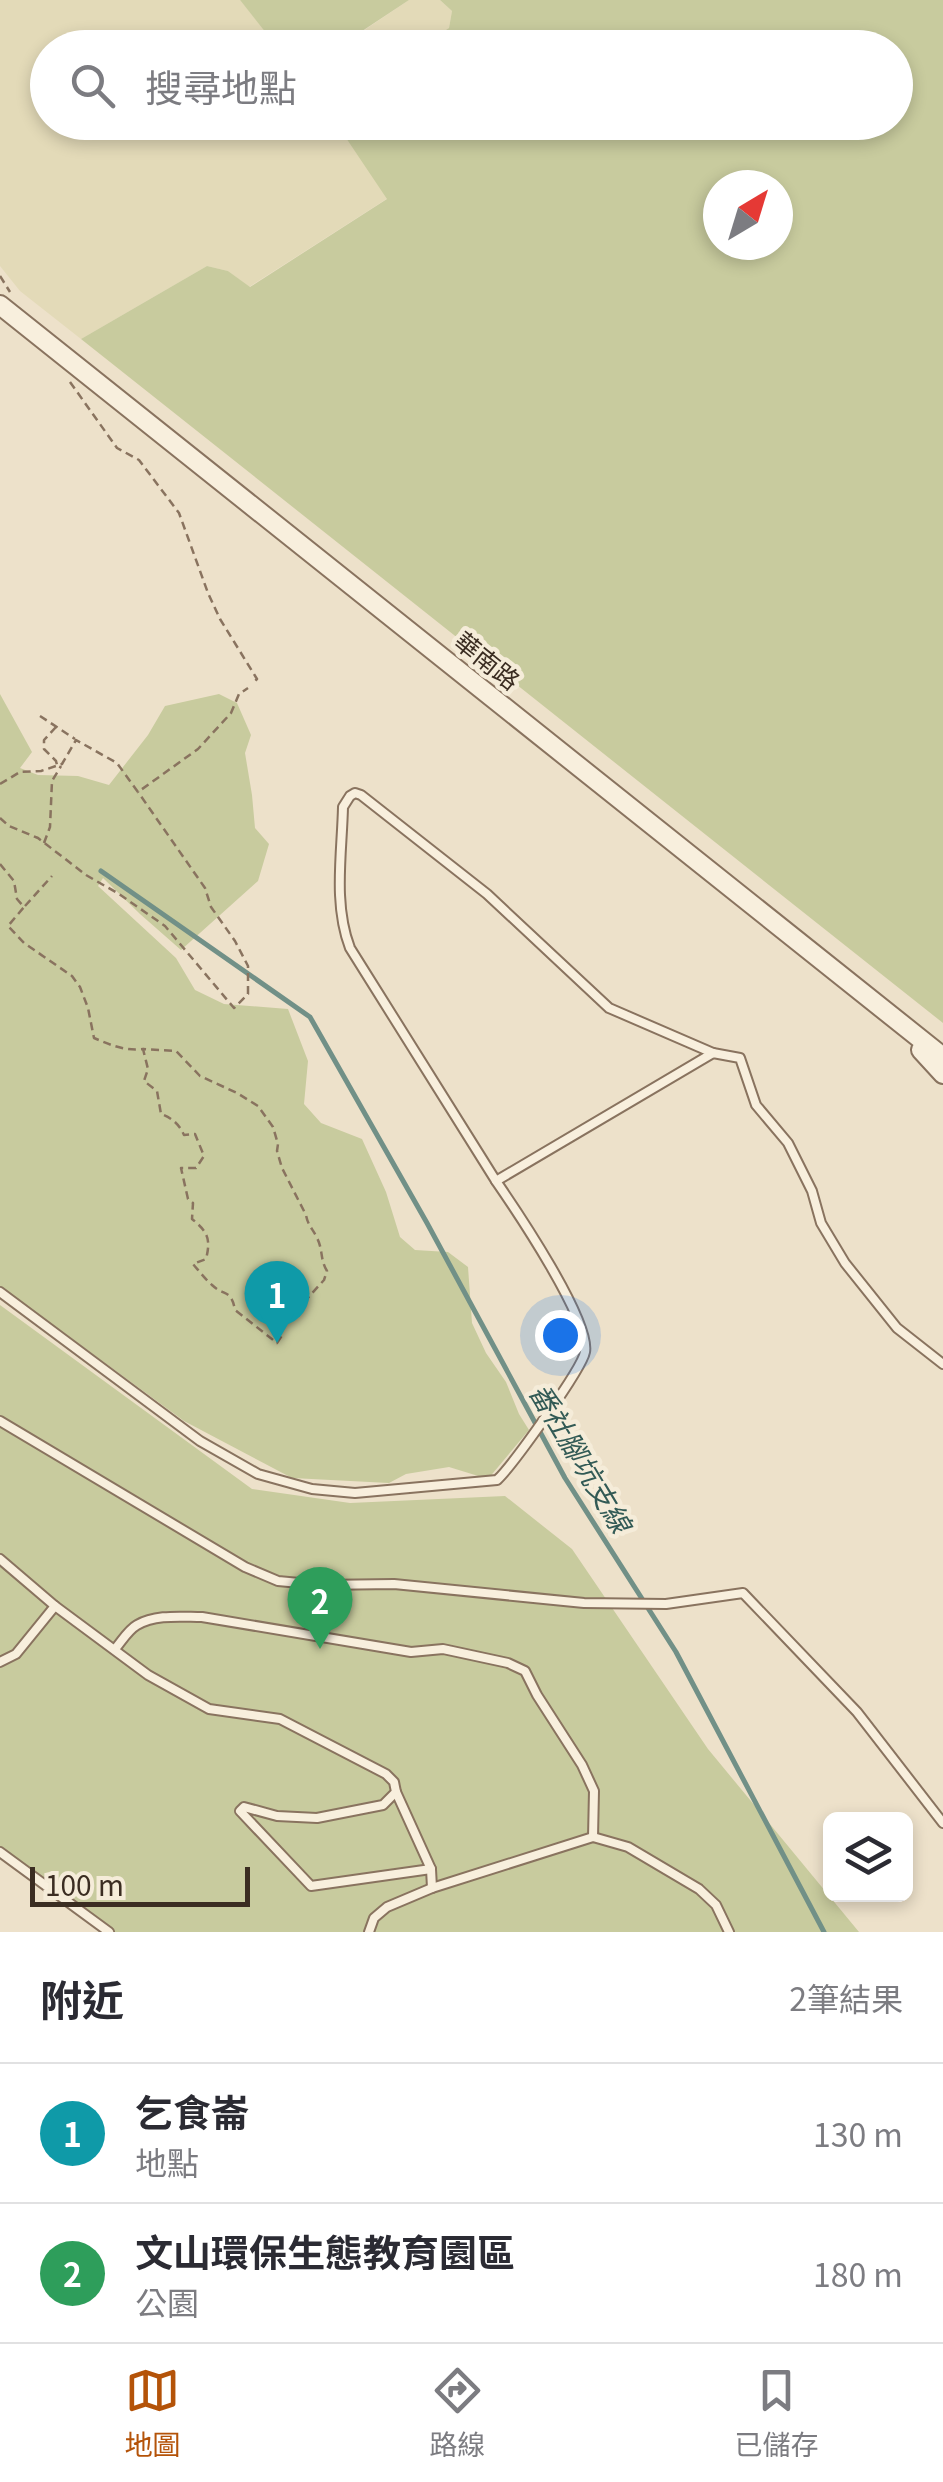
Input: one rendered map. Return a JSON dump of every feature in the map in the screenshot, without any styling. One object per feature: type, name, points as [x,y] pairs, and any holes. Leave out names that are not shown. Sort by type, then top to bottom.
[{"type":"street","name":"華南路","points":[[0,304],[943,1057]]},
{"type":"street","points":[[880,1006],[943,1074]]},
{"type":"lane","points":[[0,1292],[200,1442],[258,1474],[312,1489],[355,1493],[497,1480],[572,1378],[585,1352],[582,1330],[536,1238],[496,1181],[344,933],[340,886],[343,807],[355,793],[487,894],[609,1008],[713,1053],[740,1058],[756,1105],[788,1144],[812,1191],[820,1223],[844,1263],[897,1328],[943,1364]]},
{"type":"lane","points":[[496,1181],[713,1053]]},
{"type":"lane","points":[[0,1422],[245,1567],[278,1581],[394,1584],[584,1603],[666,1604],[743,1593],[857,1712],[943,1823]]},
{"type":"lane","points":[[0,1559],[54,1606],[148,1675],[208,1709],[280,1719],[386,1774],[394,1782],[431,1870],[432,1888]]},
{"type":"lane","points":[[0,1662],[16,1654],[54,1606]]},
{"type":"lane","points":[[115,1649],[134,1626],[173,1617],[202,1617],[411,1652],[443,1649],[508,1663],[525,1670],[536,1695],[582,1765],[594,1791],[593,1837]]},
{"type":"lane","points":[[396,1792],[383,1805],[317,1818],[277,1816],[244,1807],[240,1811],[311,1886],[431,1870]]},
{"type":"lane","points":[[368,1932],[380,1912],[432,1888],[593,1837],[628,1847],[700,1889],[716,1905],[729,1932]]},
{"type":"lane","points":[[0,1852],[109,1932]]},
{"type":"path","points":[[139,460],[180,513],[196,564],[220,619],[257,679],[252,683]]},
{"type":"path","points":[[138,792],[198,749],[231,713],[239,694],[248,688]]},
{"type":"path","points":[[0,818],[38,838],[86,875],[165,926],[234,1008],[248,994],[248,966],[211,907],[206,888],[138,792],[116,763],[40,716]]},
{"type":"path","points":[[56,727],[44,740],[44,749],[59,765]]},
{"type":"path","points":[[44,843],[50,826],[52,780],[76,740]]},
{"type":"path","points":[[0,784],[20,772],[59,765]]},
{"type":"path","points":[[0,864],[14,881],[17,899],[24,907]]},
{"type":"path","points":[[8,926],[52,876]]},
{"type":"path","points":[[2,923],[72,976],[88,1008],[94,1038],[116,1048],[128,1050],[143,1049],[176,1052],[200,1076],[258,1106],[272,1127],[282,1168],[306,1222],[320,1242],[327,1271],[324,1280],[304,1301],[284,1295],[276,1298],[278,1325],[283,1334],[278,1343],[235,1310],[229,1294],[211,1284],[193,1264],[206,1259],[210,1240],[206,1230],[192,1218],[192,1204],[181,1168],[196,1168],[204,1156],[195,1134],[184,1135],[170,1118],[161,1114],[157,1091],[144,1081],[148,1069],[143,1049]]},
{"type":"shaded area","points":[[0,0],[240,0],[264,30],[30,30],[30,140],[348,140],[388,198],[249,287],[228,271],[207,266],[81,339],[20,291],[0,266]]},
{"type":"shaded area","points":[[409,0],[440,0],[452,11],[446,30],[365,30]]},
{"type":"green space","points":[[240,0],[409,0],[364,30],[264,30]]},
{"type":"green space","points":[[440,0],[943,0],[943,1023],[81,339],[207,266],[228,271],[250,287],[387,199],[347,140],[913,140],[913,30],[446,30],[452,11]]},
{"type":"green space","points":[[0,694],[32,752],[20,768],[38,775],[78,776],[109,785],[165,706],[219,694],[237,703],[251,735],[245,753],[255,828],[269,844],[258,881],[181,950],[103,878],[98,886],[176,958],[195,990],[224,1004],[288,1009],[308,1061],[304,1104],[321,1123],[362,1139],[386,1192],[400,1237],[415,1250],[448,1252],[468,1267],[472,1323],[529,1430],[488,1479],[449,1467],[406,1474],[389,1483],[292,1478],[184,1421],[0,1286]]},
{"type":"green space","points":[[0,1305],[252,1489],[350,1503],[505,1496],[572,1549],[708,1749],[823,1888],[823,1902],[834,1902],[859,1932],[111,1932],[0,1852]]},
{"type":"waterway","name":"番社腳坑支線","points":[[101,871],[310,1017],[565,1478],[676,1652],[824,1932]]},
{"type":"place","name":"乞食崙","points":[[277,1343]]},
{"type":"place","name":"文山環保生態教育園區","points":[[320,1649]]}]
